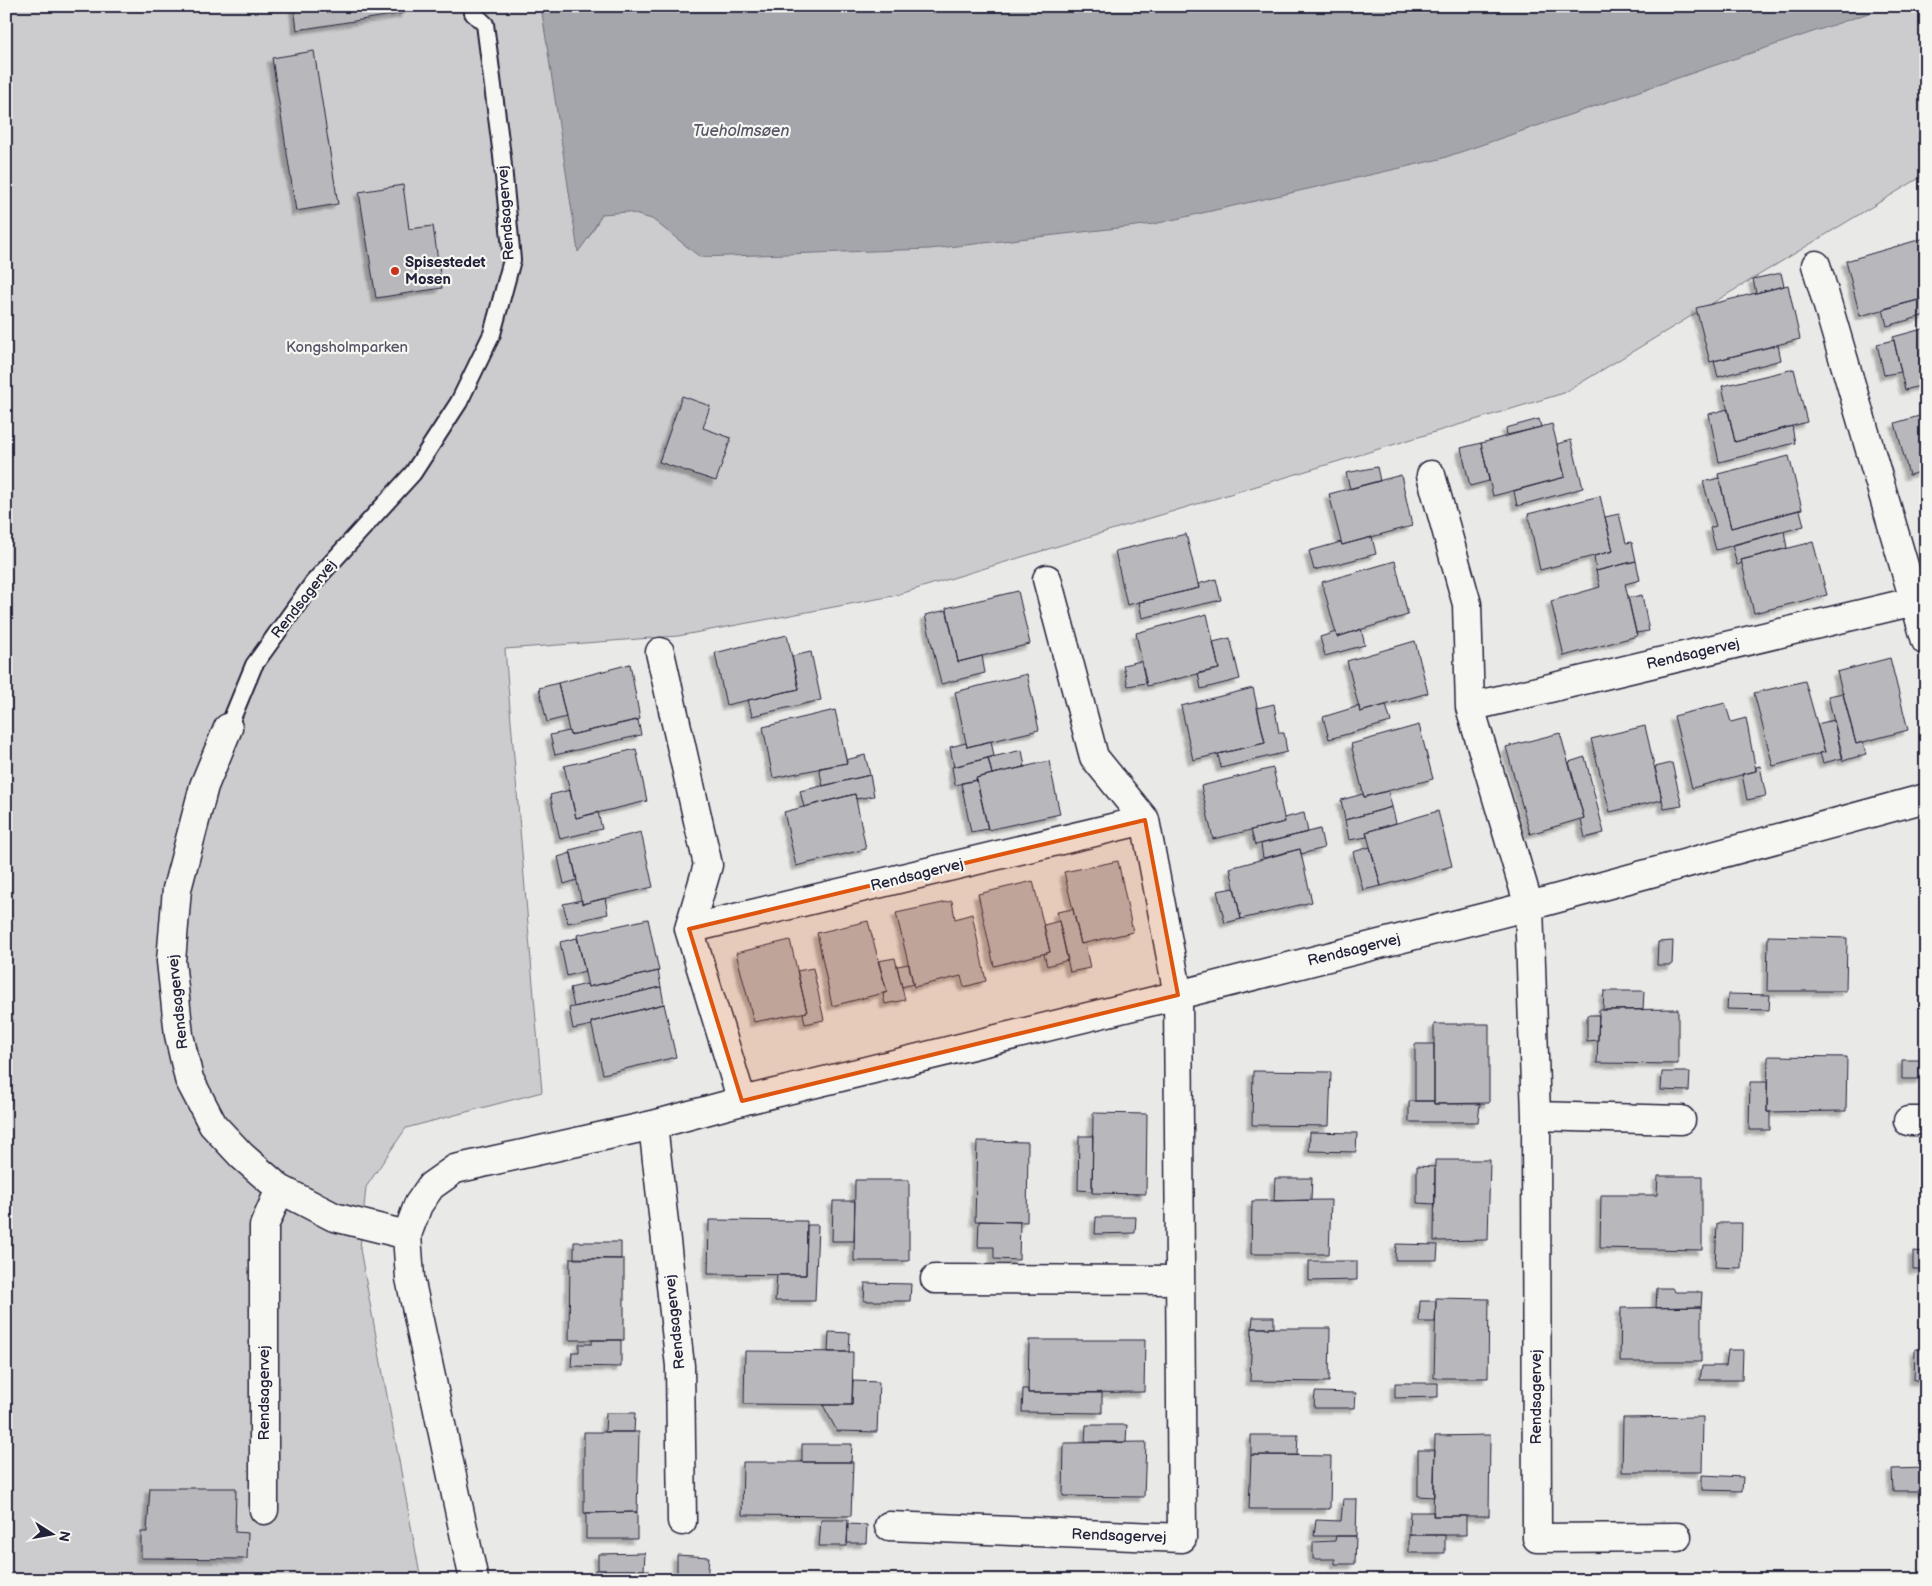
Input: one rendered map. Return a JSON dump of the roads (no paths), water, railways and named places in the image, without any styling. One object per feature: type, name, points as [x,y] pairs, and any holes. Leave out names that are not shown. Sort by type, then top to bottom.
[{"type":"street","points":[[1816,265],[1926,641]]},
{"type":"street","name":"Rendsagervej","points":[[1431,475],[1467,604],[1470,708],[1529,906],[1536,1116],[1537,1538],[1677,1537]]},
{"type":"street","name":"Rendsagervej","points":[[889,1526],[1182,1538],[1178,995],[1144,820],[1094,757],[1047,579]]},
{"type":"street","name":"Rendsagervej","points":[[1470,708],[1915,601]]},
{"type":"street","points":[[660,652],[708,865],[689,930],[742,1101]]},
{"type":"street","name":"Rendsagervej","points":[[228,728],[204,786],[177,889],[171,961],[179,1035],[190,1079],[213,1125],[242,1156],[280,1189],[334,1217],[407,1235]]},
{"type":"street","name":"Rendsagervej","points":[[474,1580],[410,1278],[407,1235],[418,1205],[431,1186],[455,1169],[653,1125],[742,1101],[1178,995],[1529,906],[1926,798]]},
{"type":"street","name":"Rendsagervej","points":[[689,930],[1144,820]]},
{"type":"street","points":[[1536,1116],[1681,1120]]},
{"type":"street","name":"Rendsagervej","points":[[653,1125],[680,1366],[682,1521]]},
{"type":"street","name":"Rendsagervej","points":[[264,1510],[264,1226],[280,1189]]},
{"type":"street","points":[[935,1279],[1180,1280]]},
{"type":"street","name":"Rendsagervej","points":[[466,1546],[466,1580]]},
{"type":"lane","name":"Rendsagervej","points":[[228,728],[254,665],[313,583],[413,473],[458,402],[492,334],[512,260],[502,156],[485,24],[473,13]]},
{"type":"water","name":"Tueholmsøen","points":[[541,6],[1889,6],[1440,159],[1154,224],[930,249],[700,257],[652,219],[627,212],[602,214],[578,252]]},
{"type":"place","name":"Spisestedet Mosen","points":[[395,271]]},
{"type":"park label","name":"Kongsholmparken","points":[[347,347]]}]
